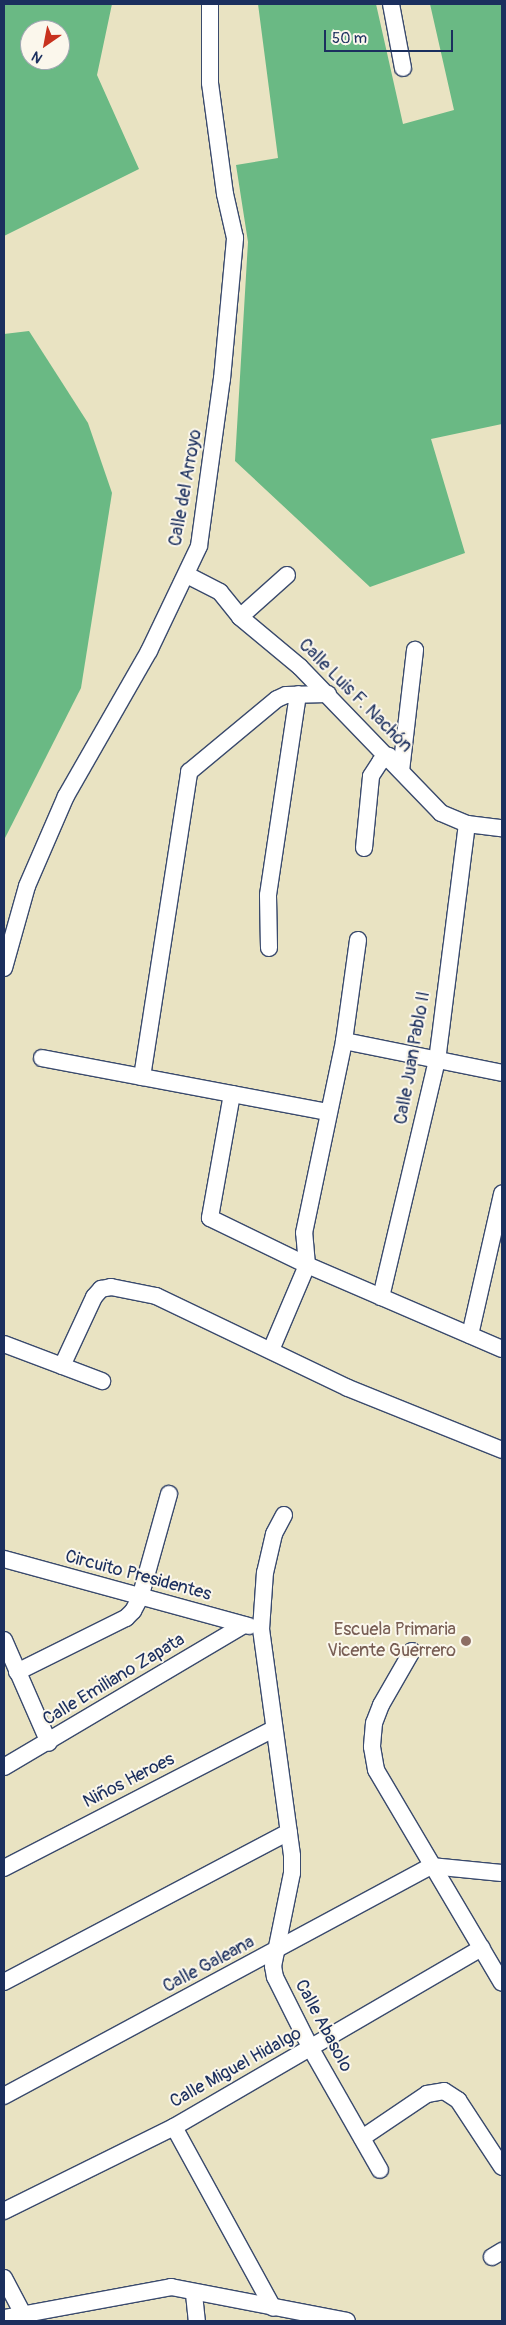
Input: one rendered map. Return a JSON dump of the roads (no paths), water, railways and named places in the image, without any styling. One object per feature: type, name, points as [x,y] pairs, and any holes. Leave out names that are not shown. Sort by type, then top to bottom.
[{"type":"street","name":"Calle del Arroyo","points":[[4,968],[27,886],[66,796],[149,651],[187,575],[199,546],[206,511],[222,379],[235,238],[225,194],[210,83],[210,4]]},
{"type":"street","points":[[391,4],[403,68]]},
{"type":"street","name":"Calle Luis F. Nachón","points":[[187,575],[220,592],[240,617],[294,661],[389,756],[441,813],[468,824],[502,828]]},
{"type":"street","points":[[240,617],[287,575]]},
{"type":"street","points":[[401,771],[415,650]]},
{"type":"street","points":[[142,1077],[189,772],[277,699],[298,694],[328,694]]},
{"type":"street","points":[[269,948],[268,895],[298,694]]},
{"type":"street","points":[[364,848],[371,776],[380,762],[389,756]]},
{"type":"street","name":"Calle Juan Pablo II","points":[[381,1297],[437,1061],[468,824]]},
{"type":"street","points":[[271,1350],[307,1266],[304,1233],[327,1112],[344,1041],[358,940]]},
{"type":"street","points":[[344,1041],[502,1073]]},
{"type":"street","points":[[42,1058],[327,1112]]},
{"type":"street","points":[[232,1094],[210,1218],[307,1266],[502,1349]]},
{"type":"street","points":[[470,1335],[502,1194]]},
{"type":"street","points":[[62,1366],[94,1296],[101,1289],[111,1287],[156,1296],[348,1388],[502,1450]]},
{"type":"street","points":[[4,1344],[102,1381]]},
{"type":"street","points":[[17,1672],[126,1618],[140,1598],[169,1494]]},
{"type":"street","name":"Calle Abasolo","points":[[284,1515],[274,1534],[265,1572],[261,1629],[273,1729],[289,1832],[292,1873],[275,1953],[275,1977],[311,2049],[380,2170]]},
{"type":"street","name":"Circuito Presidentes","points":[[4,1559],[140,1598],[261,1629]]},
{"type":"street","name":"Calle Emiliano Zapata","points":[[4,1768],[49,1744],[244,1625]]},
{"type":"street","points":[[4,1640],[49,1744]]},
{"type":"street","points":[[412,1650],[381,1705],[374,1723],[372,1747],[376,1770],[386,1791],[502,1983]]},
{"type":"street","name":"Niños Heroes","points":[[4,1868],[273,1729]]},
{"type":"street","points":[[4,1982],[289,1832]]},
{"type":"street","points":[[431,1866],[502,1872]]},
{"type":"street","name":"Calle Galeana","points":[[4,2096],[275,1953],[431,1866]]},
{"type":"street","name":"Calle Miguel Hidalgo","points":[[4,2211],[174,2126],[311,2049],[482,1948]]},
{"type":"street","points":[[362,2138],[427,2094],[444,2091],[458,2100],[502,2167]]},
{"type":"street","points":[[174,2126],[272,2308]]},
{"type":"street","points":[[4,2278],[23,2314]]},
{"type":"street","points":[[4,2318],[170,2287],[194,2294],[330,2320],[347,2321]]},
{"type":"street","points":[[194,2294],[197,2321]]},
{"type":"place","name":"Escuela Primaria Vicente Guerrero","points":[[466,1641]]}]
